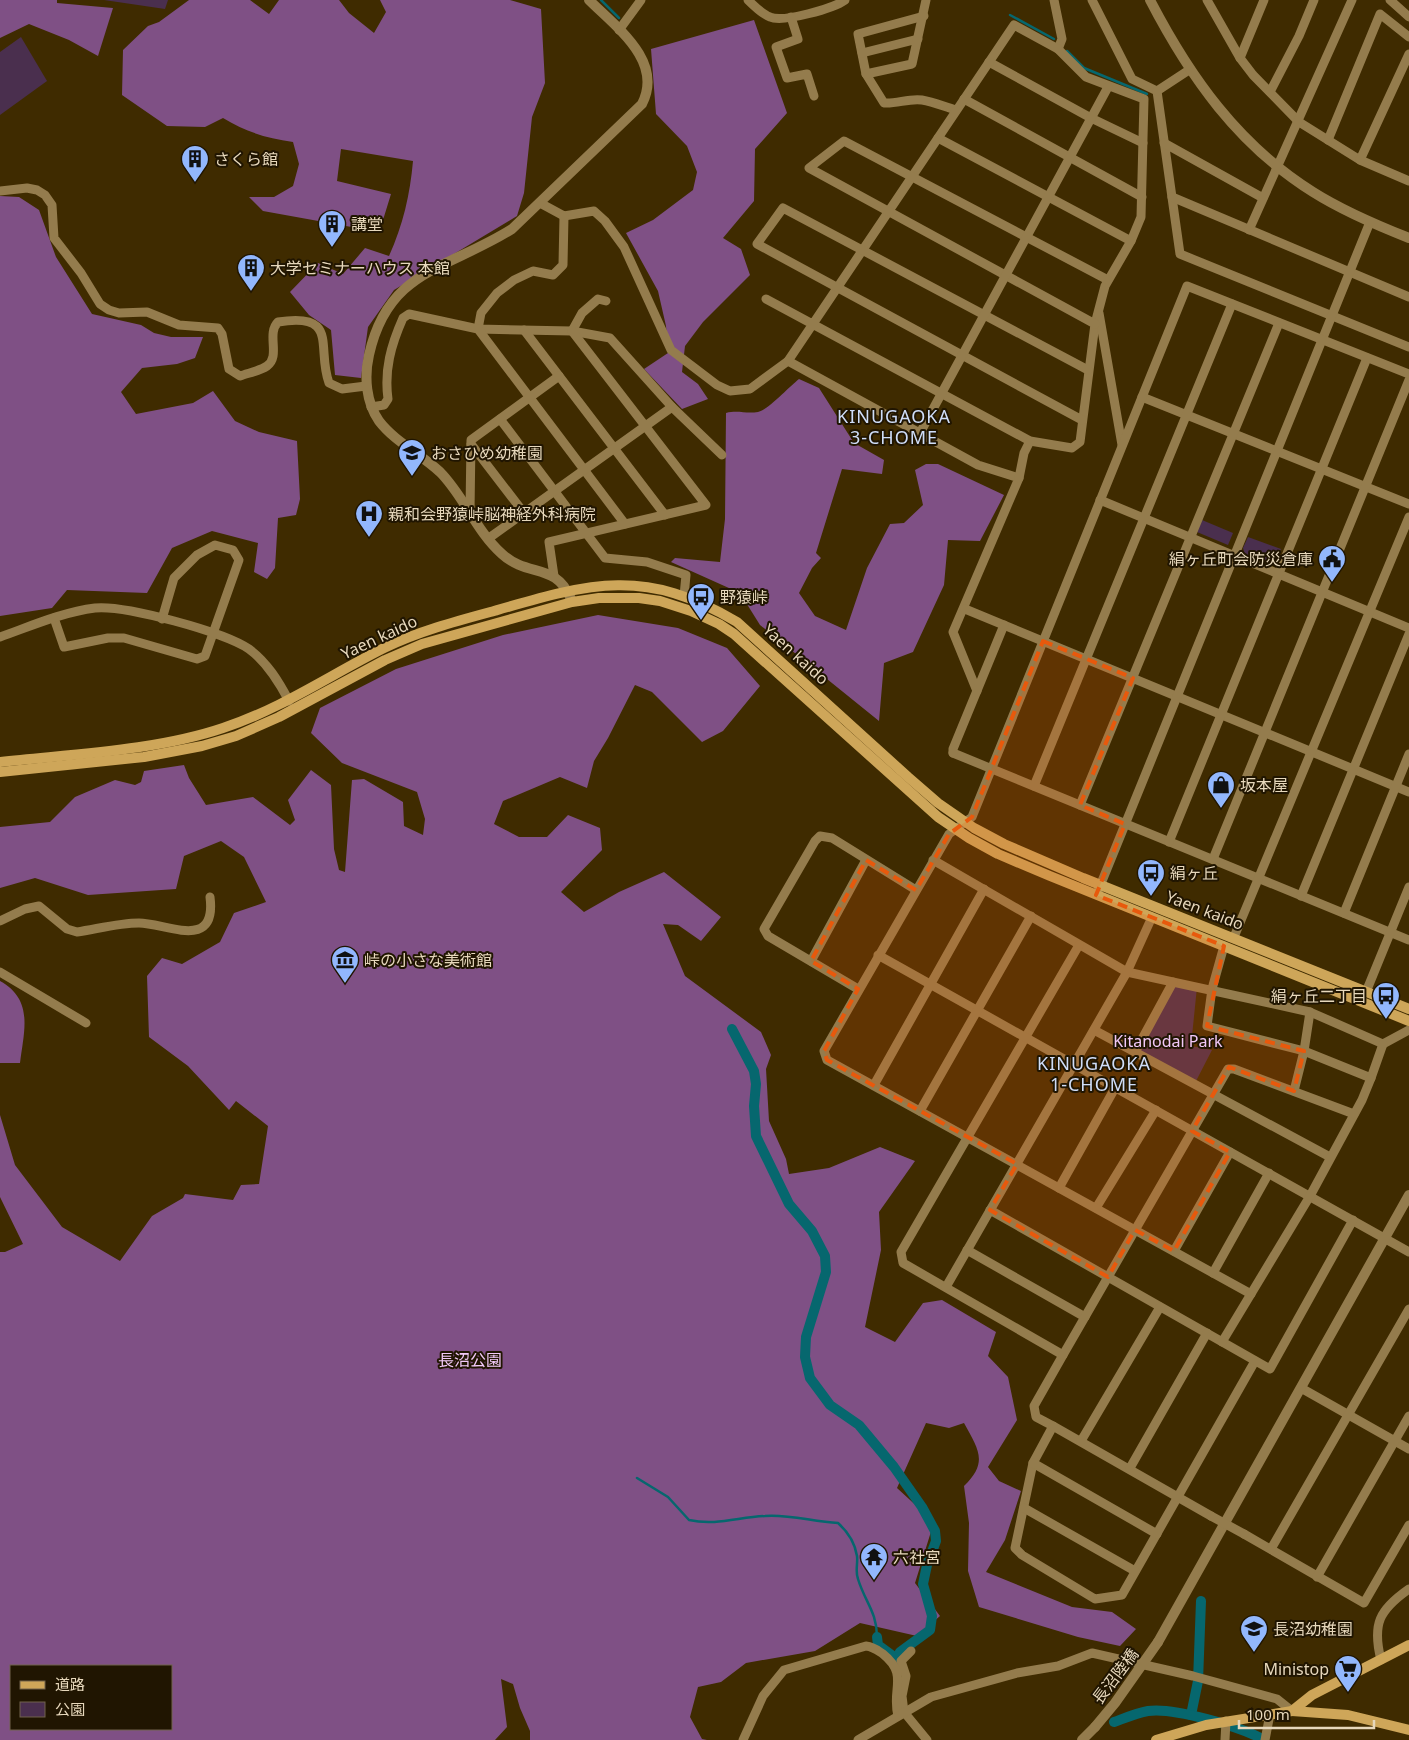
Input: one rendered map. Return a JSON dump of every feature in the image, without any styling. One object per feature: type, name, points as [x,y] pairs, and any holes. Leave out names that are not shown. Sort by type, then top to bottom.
[{"type":"main road","name":"Yaen kaido","points":[[0,762],[146,745],[187,738],[225,728],[289,701],[369,656],[405,639],[442,626],[568,590],[624,585],[664,590],[702,603],[738,622],[908,777],[965,822],[1004,844],[1152,917],[1409,1021]]},
{"type":"main road","name":"Yaen kaido","points":[[0,772],[144,757],[183,751],[229,738],[279,717],[366,669],[422,644],[572,602],[621,597],[653,600],[680,607],[719,624],[748,645],[913,796],[954,828],[998,854],[1234,938],[1409,1009]]},
{"type":"main road","points":[[1292,1711],[1312,1695],[1409,1645]]},
{"type":"main road","points":[[1156,1740],[1226,1721],[1292,1711],[1348,1715],[1409,1730]]},
{"type":"street","points":[[572,602],[568,590],[560,579],[519,565],[501,553],[488,538],[450,483],[389,431],[371,407],[366,386],[367,362],[372,338],[380,320],[402,290],[426,273],[497,239],[512,229],[642,104],[647,95],[646,65],[636,49],[589,0]]},
{"type":"street","points":[[619,30],[641,0]]},
{"type":"street","points":[[748,0],[770,18],[791,17],[837,6],[845,0]]},
{"type":"street","points":[[866,74],[912,64],[926,0]]},
{"type":"street","points":[[1054,0],[1062,39],[1058,49]]},
{"type":"street","points":[[1092,0],[1132,78],[1156,91]]},
{"type":"street","points":[[1150,0],[1189,70],[1231,124],[1277,167],[1314,193],[1370,222],[1409,238]]},
{"type":"street","points":[[1207,0],[1240,58],[1299,122],[1360,160],[1408,177]]},
{"type":"street","points":[[1211,9],[1216,0]]},
{"type":"street","points":[[1240,58],[1264,0]]},
{"type":"street","points":[[1270,92],[1299,36],[1314,0]]},
{"type":"street","points":[[1249,230],[1352,0]]},
{"type":"street","points":[[1390,0],[1409,17]]},
{"type":"street","points":[[1328,140],[1380,14],[1409,37]]},
{"type":"street","points":[[924,16],[858,34],[866,74],[884,103],[898,104],[904,100],[922,100],[956,110]]},
{"type":"street","points":[[791,17],[798,39],[776,47],[787,78],[808,74],[814,96]]},
{"type":"street","points":[[540,203],[564,216],[594,211],[605,221],[624,247],[671,350],[717,385],[730,391],[750,389],[788,361],[813,323],[836,288],[912,175],[1014,25],[1058,49],[1086,77],[1108,87],[1144,99],[1142,217],[1131,241],[1108,280],[1095,324],[1080,442],[1072,448],[1030,441],[813,323],[766,299]]},
{"type":"street","points":[[862,53],[918,39]]},
{"type":"street","points":[[1360,160],[1409,54]]},
{"type":"street","points":[[989,62],[1091,118],[1143,143]]},
{"type":"street","points":[[1156,91],[1189,70]]},
{"type":"street","points":[[920,432],[1108,87]]},
{"type":"street","points":[[1156,91],[1180,254],[1409,347]]},
{"type":"street","points":[[964,99],[1142,197]]},
{"type":"street","points":[[938,138],[1131,241]]},
{"type":"street","points":[[1095,324],[809,168],[844,141],[912,175],[1108,280]]},
{"type":"street","points":[[1164,143],[1263,198]]},
{"type":"street","points":[[0,191],[27,188],[37,190],[45,195],[52,205],[54,238],[81,273],[100,304],[109,310],[119,313],[147,312],[179,325],[218,328],[222,334],[229,369],[240,376],[267,366],[271,361],[273,354],[272,332],[278,322],[303,320],[313,324],[321,331],[324,338],[326,376],[329,382],[342,389],[366,386]]},
{"type":"street","points":[[1172,197],[1409,297]]},
{"type":"street","points":[[1082,420],[757,244],[783,208],[1088,370]]},
{"type":"street","points":[[564,216],[563,265],[553,275],[533,271],[514,280],[497,293],[481,313],[478,328],[625,524]]},
{"type":"street","points":[[1098,890],[1370,222]]},
{"type":"street","points":[[1251,1294],[827,1060],[824,1051],[933,860],[954,828],[972,817],[1187,286],[1409,374]]},
{"type":"street","points":[[572,332],[582,313],[598,299],[606,301]]},
{"type":"street","points":[[1034,786],[1232,304]]},
{"type":"street","points":[[1099,310],[1122,446]]},
{"type":"street","points":[[371,407],[384,405],[388,399],[386,383],[387,363],[403,318],[408,314],[478,328],[572,332],[610,338],[672,407],[722,455]]},
{"type":"street","points":[[1080,805],[1279,323]]},
{"type":"street","points":[[524,330],[665,514]]},
{"type":"street","points":[[554,576],[549,542],[706,505],[572,332]]},
{"type":"street","points":[[1169,842],[1367,358]]},
{"type":"street","points":[[788,361],[978,465],[1019,478]]},
{"type":"street","points":[[470,512],[471,440],[560,376]]},
{"type":"street","points":[[1213,859],[1409,380]]},
{"type":"street","points":[[1142,397],[1409,504]]},
{"type":"street","points":[[488,538],[672,407]]},
{"type":"street","points":[[500,419],[605,558],[647,562],[686,575],[684,596]]},
{"type":"street","points":[[977,691],[953,632],[965,609],[1019,478],[1024,453],[1030,441]]},
{"type":"street","points":[[471,444],[524,513]]},
{"type":"street","points":[[1100,500],[1409,628]]},
{"type":"street","points":[[1234,938],[1409,516]]},
{"type":"street","points":[[54,618],[64,646],[108,638],[124,638],[197,659],[205,656],[238,560],[233,550],[215,545],[197,555],[174,578],[162,619]]},
{"type":"street","points":[[0,637],[54,618],[96,608],[131,610],[212,632],[251,650],[270,671],[289,701]]},
{"type":"street","points":[[965,609],[1409,792]]},
{"type":"street","points":[[953,753],[1004,625]]},
{"type":"street","points":[[953,753],[1004,625]]},
{"type":"street","points":[[1302,896],[1409,634]]},
{"type":"street","points":[[953,753],[1409,940]]},
{"type":"street","points":[[1344,913],[1409,754]]},
{"type":"street","points":[[858,989],[768,936],[764,929],[820,836],[832,838],[916,890]]},
{"type":"street","points":[[811,961],[866,860]]},
{"type":"street","points":[[933,860],[1127,972],[1212,989],[1310,1012],[1383,1044]]},
{"type":"street","points":[[1366,992],[1409,887]]},
{"type":"street","points":[[874,1086],[984,889]]},
{"type":"street","points":[[0,921],[25,909],[39,906],[67,929],[77,932],[140,923],[175,930],[194,931],[205,924],[208,919],[212,909],[210,897]]},
{"type":"street","points":[[920,1111],[1030,916]]},
{"type":"street","points":[[946,1287],[1127,972],[1152,917]]},
{"type":"street","points":[[1063,1355],[903,1263],[901,1252],[1079,944]]},
{"type":"street","points":[[1224,946],[1212,989],[1207,1026],[1304,1051],[1371,1078]]},
{"type":"street","points":[[878,955],[1409,1252]]},
{"type":"street","points":[[0,972],[86,1023]]},
{"type":"street","points":[[1135,1052],[1173,982]]},
{"type":"street","points":[[1294,1092],[1304,1051],[1310,1012]]},
{"type":"street","points":[[1094,1030],[1330,1157]]},
{"type":"street","points":[[1222,1342],[1310,1196],[1354,1114],[1371,1078],[1383,1044],[1409,1030]]},
{"type":"street","points":[[1354,1114],[1234,1068],[1228,1069],[1034,1406],[1036,1417],[1130,1468],[1364,1603],[1409,1525]]},
{"type":"street","points":[[1059,1188],[1116,1088]]},
{"type":"street","points":[[1096,1208],[1156,1110]]},
{"type":"street","points":[[1174,1251],[1230,1152]]},
{"type":"street","points":[[1213,1273],[1269,1173]]},
{"type":"street","name":"長沼陸橋","points":[[1082,1740],[1120,1696],[1158,1642],[1409,1195]]},
{"type":"street","points":[[990,1210],[1270,1369],[1353,1220]]},
{"type":"street","points":[[967,1250],[1086,1317]]},
{"type":"street","points":[[1081,1441],[1160,1307]]},
{"type":"street","points":[[1271,1550],[1409,1309]]},
{"type":"street","points":[[1130,1468],[1207,1334]]},
{"type":"street","points":[[1053,1426],[1033,1464],[1016,1548],[1022,1555],[1094,1599],[1122,1595],[1255,1361]]},
{"type":"street","points":[[1301,1388],[1409,1449]]},
{"type":"street","points":[[1317,1577],[1409,1416]]},
{"type":"street","points":[[1033,1464],[1157,1534]]},
{"type":"street","points":[[1024,1508],[1135,1571]]},
{"type":"street","points":[[1381,1660],[1376,1639],[1378,1623],[1384,1611],[1409,1589]]},
{"type":"street","points":[[743,1740],[763,1696],[784,1670],[866,1646],[874,1647],[895,1664],[898,1676],[896,1706],[901,1714],[927,1740]]},
{"type":"street","points":[[901,1714],[906,1676],[901,1661],[911,1651]]},
{"type":"street","points":[[858,1740],[932,1697],[1017,1673],[1058,1666],[1092,1653],[1193,1676],[1277,1699],[1292,1711]]},
{"type":"street","points":[[1265,1740],[1270,1714]]},
{"type":"street","points":[[1225,1740],[1226,1721]]},
{"type":"highlighted area","points":[[1043,641],[1133,678],[1080,805],[1125,824],[1096,895],[1224,946],[1207,1026],[1304,1051],[1294,1091],[1229,1067],[1192,1131],[1230,1152],[1174,1251],[1135,1230],[1108,1277],[990,1210],[1017,1164],[827,1060],[824,1051],[858,989],[811,961],[866,860],[916,890],[949,834],[972,817]]},
{"type":"green space","points":[[0,0],[57,0],[57,3],[113,8],[98,56],[69,40],[29,24],[0,38]]},
{"type":"green space","points":[[104,0],[168,0],[165,9]]},
{"type":"green space","points":[[189,0],[250,0],[269,14],[279,0],[339,0],[349,13],[374,33],[386,12],[380,0],[510,0],[541,9],[545,83],[532,117],[524,193],[517,216],[394,290],[368,327],[361,378],[335,375],[331,330],[309,315],[290,292],[318,263],[343,274],[365,248],[389,256],[405,210],[413,161],[341,149],[337,181],[391,194],[383,220],[357,228],[263,211],[249,197],[274,197],[293,186],[299,164],[293,142],[257,134],[223,118],[205,127],[167,126],[122,95],[123,50],[148,26],[159,22]]},
{"type":"green space","points":[[754,20],[787,113],[755,149],[754,201],[723,238],[741,249],[750,275],[703,322],[685,346],[682,372],[698,384],[708,399],[682,409],[644,369],[668,353],[666,326],[658,291],[626,233],[653,220],[693,190],[697,172],[687,146],[656,114],[651,49]]},
{"type":"green space","points":[[21,37],[47,81],[0,115],[0,52]]},
{"type":"green space","points":[[0,196],[19,197],[39,210],[56,257],[92,314],[141,325],[154,333],[171,337],[203,337],[195,358],[177,364],[142,368],[121,392],[136,414],[193,403],[213,391],[235,421],[259,432],[297,441],[300,499],[296,515],[278,518],[275,568],[267,579],[254,572],[258,543],[212,531],[172,548],[147,593],[67,590],[52,608],[0,616]]},
{"type":"green space","points":[[799,379],[819,388],[854,443],[884,460],[882,474],[842,469],[816,553],[821,558],[812,568],[799,593],[815,616],[846,630],[867,568],[890,524],[904,523],[923,505],[915,470],[926,464],[938,464],[1004,495],[980,541],[948,540],[944,585],[913,652],[884,663],[879,721],[760,625],[740,593],[671,562],[675,558],[720,562],[725,519],[726,413],[758,412],[773,403]]},
{"type":"green space","points":[[1202,520],[1233,533],[1228,545],[1197,532]]},
{"type":"green space","points":[[1248,537],[1281,549],[1273,565],[1245,555],[1243,548]]},
{"type":"green space","name":"長沼公園","points":[[598,615],[678,628],[727,648],[760,686],[723,731],[702,742],[652,692],[635,685],[594,761],[587,788],[560,777],[503,801],[494,824],[519,837],[547,837],[568,815],[600,828],[602,850],[561,892],[584,912],[619,892],[664,872],[721,917],[701,941],[678,925],[663,924],[685,976],[761,1032],[771,1055],[766,1069],[769,1121],[786,1159],[789,1174],[829,1168],[880,1147],[915,1161],[879,1212],[881,1250],[865,1327],[895,1342],[923,1303],[942,1300],[996,1332],[988,1356],[1008,1377],[1017,1420],[988,1467],[999,1481],[1021,1491],[1005,1540],[986,1572],[1072,1607],[1112,1612],[1136,1629],[1120,1646],[1078,1637],[979,1607],[968,1571],[969,1523],[964,1486],[977,1470],[979,1455],[977,1448],[964,1423],[949,1428],[926,1423],[897,1488],[934,1522],[915,1583],[940,1616],[917,1636],[860,1623],[815,1651],[746,1663],[721,1682],[698,1687],[690,1717],[702,1739],[707,1740],[530,1740],[530,1731],[520,1708],[513,1684],[501,1679],[507,1727],[495,1740],[0,1740],[0,1252],[5,1252],[23,1244],[0,1197],[0,1115],[15,1165],[62,1227],[120,1261],[152,1216],[183,1198],[185,1194],[233,1200],[241,1185],[259,1184],[268,1126],[236,1101],[229,1110],[188,1066],[149,1037],[147,976],[162,958],[182,964],[220,942],[234,913],[266,902],[244,857],[221,841],[184,856],[176,889],[88,895],[35,878],[0,888],[0,827],[50,822],[75,797],[115,780],[135,785],[141,782],[144,771],[184,765],[189,778],[206,805],[253,797],[290,825],[295,820],[288,800],[311,770],[331,785],[334,849],[339,870],[345,872],[352,780],[364,779],[403,802],[404,826],[423,835],[425,819],[417,792],[342,763],[311,733],[320,708],[396,669],[503,635]]},
{"type":"green space","points":[[0,981],[18,997],[22,1007],[24,1028],[20,1063],[0,1063]]},
{"type":"green space","name":"Kitanodai Park","points":[[1173,982],[1197,987],[1191,1046],[1212,1050],[1195,1083],[1135,1052]]},
{"type":"waterway","points":[[601,0],[619,18]]},
{"type":"waterway","points":[[1010,15],[1054,39]]},
{"type":"waterway","points":[[1067,51],[1084,68],[1147,94]]},
{"type":"waterway","points":[[732,1029],[754,1071],[756,1084],[754,1106],[756,1136],[789,1204],[812,1231],[825,1256],[826,1272],[806,1337],[805,1357],[810,1378],[830,1405],[859,1425],[894,1467],[922,1507],[935,1531],[936,1541],[927,1565],[923,1584],[932,1616],[930,1630],[900,1652],[897,1659]]},
{"type":"waterway","points":[[637,1478],[668,1497],[689,1520],[718,1522],[774,1516],[838,1523],[854,1546],[857,1556],[857,1576],[873,1614],[877,1637]]},
{"type":"waterway","points":[[1191,1715],[1198,1681],[1201,1601]]},
{"type":"waterway","points":[[877,1637],[878,1645],[897,1659],[899,1664]]},
{"type":"waterway","points":[[1114,1722],[1148,1711],[1174,1712],[1224,1724],[1264,1740]]},
{"type":"place","name":"さくら館","points":[[195,183]]},
{"type":"place","name":"講堂","points":[[332,248]]},
{"type":"place","name":"大学セミナーハウス 本館","points":[[251,292]]},
{"type":"place","name":"おさひめ幼稚園","points":[[412,477]]},
{"type":"place","name":"親和会野猿峠脳神経外科病院","points":[[369,538]]},
{"type":"place","name":"絹ヶ丘町会防災倉庫","points":[[1332,583]]},
{"type":"place","name":"野猿峠","points":[[701,621]]},
{"type":"place","name":"坂本屋","points":[[1221,809]]},
{"type":"place","name":"絹ヶ丘","points":[[1151,897]]},
{"type":"place","name":"峠の小さな美術館","points":[[345,984]]},
{"type":"place","name":"絹ヶ丘二丁目","points":[[1386,1020]]},
{"type":"place","name":"六社宮","points":[[874,1581]]},
{"type":"place","name":"長沼幼稚園","points":[[1254,1653]]},
{"type":"place","name":"Ministop","points":[[1348,1693]]},
{"type":"district","name":"KINUGAOKA 3-CHOME","points":[[894,426]]},
{"type":"district","name":"KINUGAOKA 1-CHOME","points":[[1094,1073]]}]
